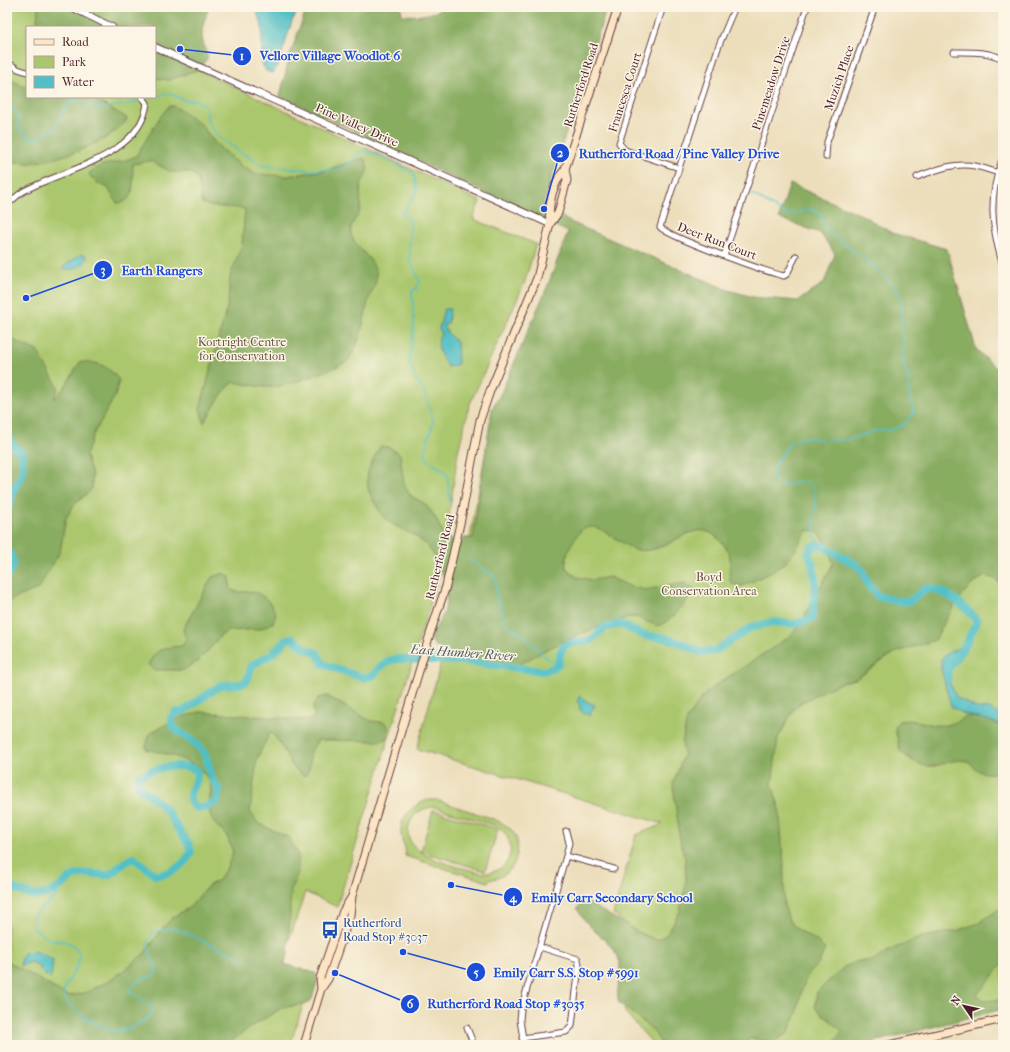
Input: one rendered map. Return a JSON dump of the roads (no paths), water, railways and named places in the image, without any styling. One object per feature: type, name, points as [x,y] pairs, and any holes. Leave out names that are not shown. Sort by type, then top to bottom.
[{"type":"main road","name":"Rutherford Road","points":[[304,1045],[321,988],[328,979],[350,915],[352,896],[415,682],[446,586],[480,420],[490,391],[537,278],[550,224],[548,211],[557,178],[565,169],[618,7]]},
{"type":"main road","points":[[889,1045],[1003,1019]]},
{"type":"street","points":[[71,7],[110,26]]},
{"type":"street","name":"Francesca Court","points":[[664,7],[619,143],[625,150],[679,168]]},
{"type":"street","name":"Deer Run Court","points":[[735,7],[724,32],[660,227],[666,232],[724,256],[784,276],[787,274],[796,256]]},
{"type":"street","name":"Pinemeadow Drive","points":[[724,256],[807,7]]},
{"type":"street","name":"Muzich Place","points":[[826,157],[827,142],[875,7]]},
{"type":"street","name":"Pine Valley Drive","points":[[156,46],[550,224]]},
{"type":"street","points":[[954,52],[990,53],[1003,59]]},
{"type":"street","points":[[7,62],[18,69],[26,72]]},
{"type":"street","points":[[7,205],[25,190],[101,158],[122,142],[136,130],[145,117],[147,103],[143,98]]},
{"type":"street","points":[[1003,157],[995,180],[992,219],[1003,266]]},
{"type":"street","points":[[917,178],[942,168],[957,165],[975,166],[1003,174]]},
{"type":"street","points":[[524,1045],[522,1038],[521,1009],[566,856],[569,843],[566,831]]},
{"type":"street","points":[[566,856],[614,869]]},
{"type":"street","points":[[522,1038],[566,1032],[572,1026],[579,965],[578,960],[540,948]]},
{"type":"street","points":[[467,1028],[474,1045]]},
{"type":"water","points":[[255,7],[300,7],[292,21],[278,66],[272,73],[266,71],[262,63],[262,25]]},
{"type":"water","points":[[81,254],[87,256],[82,265],[71,269],[63,269],[63,267]]},
{"type":"water","points":[[444,309],[450,309],[448,324],[444,324],[444,328],[457,342],[458,364],[448,367],[438,347],[441,333],[439,329]]},
{"type":"water","points":[[967,642],[962,656],[953,661],[949,667],[949,681],[956,697],[976,708],[990,709],[1003,717],[1003,727],[996,723],[963,713],[951,706],[941,669],[941,659]]},
{"type":"water","points":[[580,695],[584,700],[595,705],[589,716],[586,713],[583,713],[579,708],[580,705],[577,701]]},
{"type":"water","points":[[36,951],[53,960],[51,977],[46,976],[37,965],[31,962],[20,966],[24,953]]},
{"type":"waterway","points":[[156,96],[170,93],[185,101],[196,100],[205,105],[208,122],[218,136],[240,152],[264,166],[309,170],[337,169],[346,167],[360,152],[364,151],[387,159],[414,174],[417,191],[402,213],[410,220],[410,260],[420,282],[416,289],[412,291],[414,324],[409,362],[416,380],[423,389],[433,420],[433,425],[425,451],[426,456],[429,461],[447,474],[450,502]]},
{"type":"waterway","points":[[7,104],[19,115],[20,130],[34,139],[39,139],[44,132],[54,130],[62,112],[72,100],[80,101],[97,108],[124,105],[142,100]]},
{"type":"waterway","points":[[752,194],[787,215],[811,209],[821,215],[823,224],[830,233],[873,265],[894,286],[899,294],[902,307],[901,322],[903,338],[903,365],[908,373],[908,387],[914,413],[902,426],[889,430],[878,430],[847,440],[827,440]]},
{"type":"waterway","name":"East Humber River","points":[[7,429],[11,442],[21,452],[23,465],[22,474],[12,495],[7,512]]},
{"type":"waterway","points":[[808,482],[803,481],[786,485],[778,483],[773,479],[775,465],[791,441],[808,437],[823,440]]},
{"type":"waterway","points":[[811,485],[814,489],[816,511]]},
{"type":"waterway","points":[[814,517],[815,536],[821,545]]},
{"type":"waterway","name":"East Humber River","points":[[7,886],[27,894],[45,894],[52,892],[76,875],[109,875],[127,861],[134,858],[155,875],[166,874],[180,866],[191,853],[189,845],[164,807],[138,786],[138,777],[167,767],[183,766],[190,768],[197,771],[196,779],[190,794],[192,804],[196,807],[203,808],[217,801],[219,789],[213,781],[204,753],[193,741],[173,727],[171,718],[176,712],[182,712],[221,685],[241,684],[245,682],[248,678],[252,665],[272,654],[287,639],[292,638],[306,649],[317,653],[323,664],[364,678],[374,675],[379,668],[388,661],[397,659],[463,661],[543,671],[553,668],[559,663],[560,655],[564,646],[572,643],[590,641],[604,628],[619,624],[643,635],[665,638],[701,652],[715,651],[752,627],[773,622],[795,624],[812,618],[815,577],[814,569],[808,553],[811,547],[821,545],[857,565],[863,572],[869,586],[879,597],[898,601],[910,601],[926,588],[934,589],[955,599],[967,609],[977,621],[967,642],[947,671],[948,678]]},
{"type":"waterway","name":"East Humber River","points":[[7,549],[13,562],[7,575]]},
{"type":"waterway","points":[[469,560],[492,574],[496,579],[496,596],[507,625],[519,632],[549,660],[559,661]]},
{"type":"waterway","points":[[61,886],[54,898],[34,916],[34,929],[50,939],[67,942],[75,947],[78,952],[78,964],[64,991],[65,997],[76,1011],[93,1023],[103,1027],[117,1031],[123,1030],[140,1024],[151,1014],[153,1010],[150,1005],[129,991],[139,980],[155,975],[157,970],[147,946],[153,932],[174,928],[240,957]]},
{"type":"place","name":"Vellore Village Woodlot 6","points":[[180,49]]},
{"type":"place","name":"Rutherford Road / Pine Valley Drive","points":[[544,209]]},
{"type":"place","name":"Earth Rangers","points":[[26,298]]},
{"type":"place","name":"Emily Carr Secondary School","points":[[451,885]]},
{"type":"place","name":"Rutherford Road Stop #3037","points":[[330,930]]},
{"type":"place","name":"Emily Carr S.S. Stop #5991","points":[[403,952]]},
{"type":"place","name":"Rutherford Road Stop #3035","points":[[335,973]]},
{"type":"park label","name":"Kortright Centre for Conservation","points":[[242,349]]},
{"type":"park label","name":"Boyd Conservation Area","points":[[709,584]]}]
